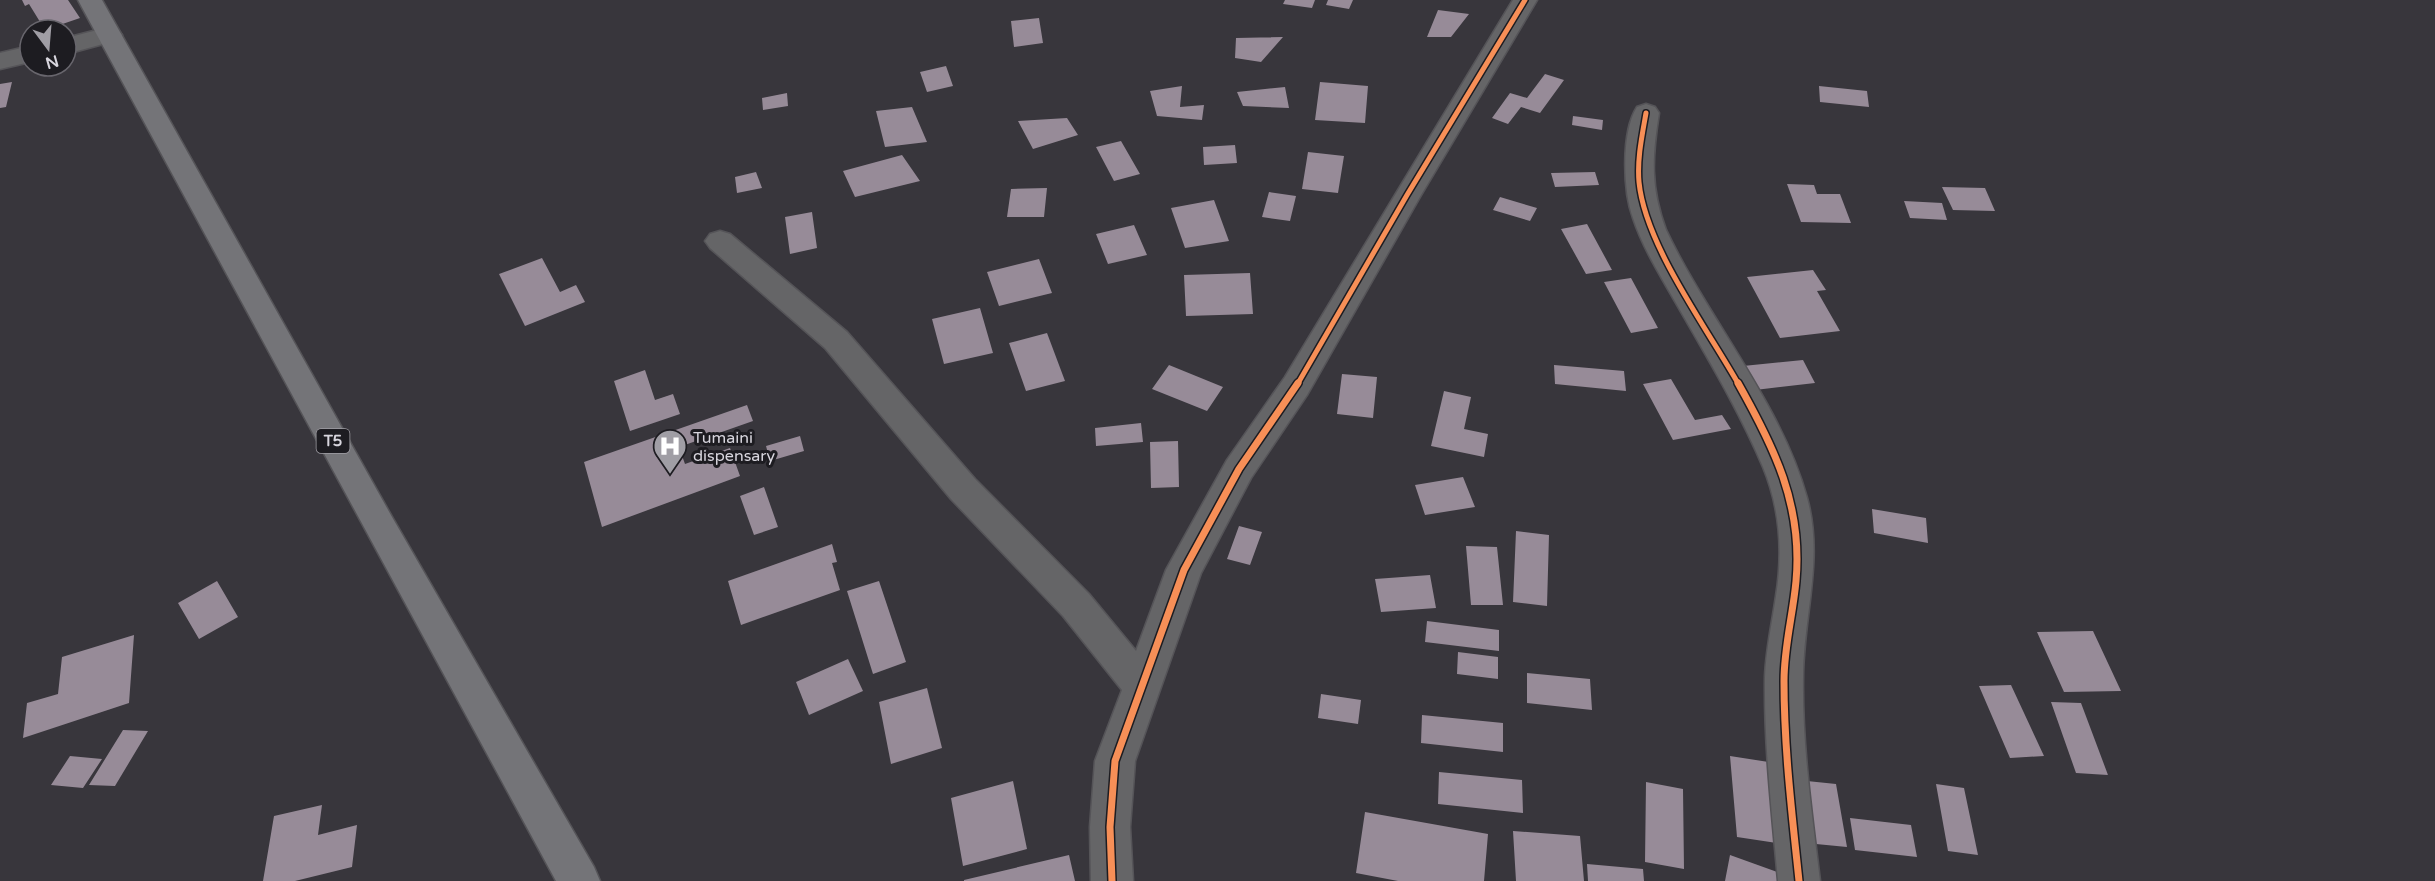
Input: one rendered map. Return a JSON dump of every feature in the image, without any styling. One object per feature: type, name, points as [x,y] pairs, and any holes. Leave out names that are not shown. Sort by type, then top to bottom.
[{"type":"highway","name":"T5","points":[[90,0],[380,527],[579,881]]},
{"type":"street","points":[[1112,881],[1110,827],[1115,761],[1184,570],[1239,469],[1296,386],[1407,195],[1525,0]]},
{"type":"street","points":[[78,43],[109,35]]},
{"type":"street","points":[[0,61],[18,57]]},
{"type":"street","points":[[1646,113],[1639,168],[1640,190],[1648,221],[1666,258],[1757,422],[1780,468],[1793,505],[1798,546],[1794,594],[1785,649],[1785,723],[1799,881]]},
{"type":"street","points":[[720,241],[836,340],[963,489],[1077,605],[1141,685]]},
{"type":"building","points":[[22,0],[68,0],[80,18],[38,18],[29,4],[25,6]]},
{"type":"building","points":[[1285,0],[1315,0],[1312,8],[1283,4]]},
{"type":"building","points":[[1328,0],[1353,0],[1349,9],[1326,5]]},
{"type":"building","points":[[1438,10],[1469,14],[1451,37],[1427,37]]},
{"type":"building","points":[[1039,18],[1043,43],[1014,47],[1011,21]]},
{"type":"building","points":[[1283,37],[1261,62],[1235,58],[1236,38]]},
{"type":"building","points":[[946,66],[953,86],[927,92],[920,72]]},
{"type":"building","points":[[1545,74],[1564,80],[1540,113],[1521,107],[1508,124],[1492,118],[1510,93],[1527,98]]},
{"type":"building","points":[[12,82],[6,107],[0,108],[0,84]]},
{"type":"building","points":[[1320,82],[1368,86],[1365,123],[1315,120]]},
{"type":"building","points":[[1182,86],[1180,107],[1204,105],[1202,120],[1157,116],[1150,91]]},
{"type":"building","points":[[1819,86],[1867,91],[1869,107],[1820,102]]},
{"type":"building","points":[[1285,87],[1289,108],[1243,106],[1237,92]]},
{"type":"building","points":[[787,93],[788,106],[763,110],[762,98]]},
{"type":"building","points":[[912,107],[927,142],[885,147],[876,111]]},
{"type":"building","points":[[1573,116],[1603,120],[1602,130],[1572,125]]},
{"type":"building","points":[[1067,118],[1078,135],[1033,149],[1018,121]]},
{"type":"building","points":[[1121,141],[1140,174],[1114,181],[1096,147]]},
{"type":"building","points":[[1235,145],[1237,163],[1204,165],[1203,147]]},
{"type":"building","points":[[1308,152],[1344,156],[1338,193],[1302,189]]},
{"type":"building","points":[[902,155],[920,181],[855,197],[843,171]]},
{"type":"building","points":[[756,172],[762,188],[737,193],[735,177]]},
{"type":"building","points":[[1595,172],[1599,185],[1555,187],[1551,173]]},
{"type":"building","points":[[1787,184],[1814,185],[1817,194],[1840,194],[1851,223],[1801,222]]},
{"type":"building","points":[[1942,187],[1985,188],[1995,211],[1953,210]]},
{"type":"building","points":[[1047,188],[1044,217],[1007,217],[1011,189]]},
{"type":"building","points":[[1269,192],[1296,196],[1290,221],[1262,217]]},
{"type":"building","points":[[1500,197],[1537,208],[1530,221],[1493,210]]},
{"type":"building","points":[[1214,200],[1229,241],[1185,248],[1171,208]]},
{"type":"building","points":[[1904,201],[1942,203],[1947,220],[1910,218]]},
{"type":"building","points":[[812,212],[817,248],[790,254],[785,217]]},
{"type":"building","points":[[1587,224],[1612,270],[1586,274],[1561,229]]},
{"type":"building","points":[[1134,225],[1147,255],[1108,264],[1096,234]]},
{"type":"building","points":[[542,258],[560,292],[576,285],[585,302],[525,326],[499,274]]},
{"type":"building","points":[[1039,259],[1052,293],[999,306],[987,272]]},
{"type":"building","points":[[1813,270],[1826,290],[1817,291],[1840,331],[1780,338],[1747,277]]},
{"type":"building","points":[[1250,273],[1253,314],[1186,316],[1184,275]]},
{"type":"building","points":[[1631,278],[1658,328],[1631,333],[1604,282]]},
{"type":"building","points":[[980,308],[993,353],[944,364],[932,319]]},
{"type":"building","points":[[1047,333],[1065,381],[1026,391],[1009,343]]},
{"type":"building","points":[[1803,360],[1815,383],[1755,390],[1743,366]]},
{"type":"building","points":[[1169,365],[1223,387],[1207,411],[1152,389]]},
{"type":"building","points":[[1554,365],[1624,371],[1626,391],[1555,384]]},
{"type":"building","points":[[645,370],[655,400],[673,394],[680,414],[630,431],[614,381]]},
{"type":"building","points":[[1342,374],[1377,377],[1373,418],[1337,414]]},
{"type":"building","points":[[1671,379],[1695,420],[1722,415],[1731,429],[1673,440],[1643,384]]},
{"type":"building","points":[[1444,391],[1471,397],[1464,429],[1488,434],[1484,457],[1431,446]]},
{"type":"building","points":[[747,405],[753,421],[679,447],[685,464],[730,448],[740,476],[602,527],[584,462]]},
{"type":"building","points":[[1141,423],[1143,442],[1096,446],[1095,428]]},
{"type":"building","points":[[800,436],[804,451],[770,461],[766,446]]},
{"type":"building","points":[[1178,441],[1179,487],[1151,488],[1150,442]]},
{"type":"building","points":[[1463,477],[1475,507],[1425,515],[1415,485]]},
{"type":"building","points":[[764,487],[778,527],[754,535],[740,496]]},
{"type":"building","points":[[1872,509],[1926,518],[1928,543],[1874,533]]},
{"type":"building","points":[[1239,526],[1262,532],[1250,565],[1227,559]]},
{"type":"building","points":[[1516,531],[1549,535],[1547,606],[1513,602]]},
{"type":"building","points":[[832,544],[837,562],[832,563],[840,590],[741,625],[728,581]]},
{"type":"building","points":[[1466,546],[1497,547],[1503,605],[1471,605]]},
{"type":"building","points":[[1430,575],[1436,608],[1381,612],[1375,579]]},
{"type":"building","points":[[217,581],[238,617],[199,639],[178,603]]},
{"type":"building","points":[[879,581],[906,662],[873,674],[847,591]]},
{"type":"building","points":[[1427,621],[1499,630],[1499,651],[1425,642]]},
{"type":"building","points":[[2093,631],[2121,691],[2064,692],[2037,632]]},
{"type":"building","points":[[134,635],[129,703],[23,738],[27,703],[58,694],[62,657]]},
{"type":"building","points":[[1458,652],[1498,657],[1498,679],[1457,674]]},
{"type":"building","points":[[848,659],[863,691],[809,715],[796,682]]},
{"type":"building","points":[[1527,673],[1590,679],[1592,710],[1527,703]]},
{"type":"building","points":[[2011,685],[2044,756],[2010,758],[1979,686]]},
{"type":"building","points":[[927,688],[942,748],[891,764],[879,702]]},
{"type":"building","points":[[1321,694],[1361,700],[1358,724],[1318,718]]},
{"type":"building","points":[[2051,702],[2081,703],[2108,775],[2076,773]]},
{"type":"building","points":[[1422,715],[1503,723],[1503,752],[1421,743]]},
{"type":"building","points":[[123,730],[148,731],[115,786],[89,785]]},
{"type":"building","points":[[70,756],[102,759],[83,788],[51,785]]},
{"type":"building","points":[[1730,756],[1775,763],[1783,844],[1737,837]]},
{"type":"building","points":[[1439,772],[1522,780],[1523,813],[1438,804]]},
{"type":"building","points":[[1013,781],[1027,849],[963,866],[951,798]]},
{"type":"building","points":[[1807,781],[1836,784],[1847,847],[1816,844]]},
{"type":"building","points":[[1646,782],[1683,789],[1684,869],[1645,862]]},
{"type":"building","points":[[1936,784],[1964,788],[1978,855],[1948,851]]},
{"type":"building","points":[[322,805],[318,835],[357,825],[352,867],[295,881],[263,881],[274,816]]},
{"type":"building","points":[[1365,812],[1488,834],[1484,881],[1398,881],[1356,873]]},
{"type":"building","points":[[1850,818],[1911,825],[1917,857],[1855,850]]},
{"type":"building","points":[[1513,831],[1580,836],[1584,881],[1516,881]]},
{"type":"building","points":[[1069,855],[1075,881],[964,881],[964,880]]},
{"type":"building","points":[[1730,855],[1783,874],[1782,881],[1725,881]]},
{"type":"building","points":[[1587,864],[1643,869],[1644,881],[1588,881]]},
{"type":"cycle path","points":[[1112,881],[1110,827],[1115,761],[1184,570],[1239,469],[1296,386],[1407,195],[1525,0]]},
{"type":"cycle path","points":[[1646,113],[1639,170],[1643,203],[1652,230],[1664,256],[1759,423],[1791,499],[1796,531],[1797,564],[1794,597],[1787,630],[1784,708],[1799,881]]},
{"type":"place","name":"Tumaini dispensary","points":[[670,475]]}]
